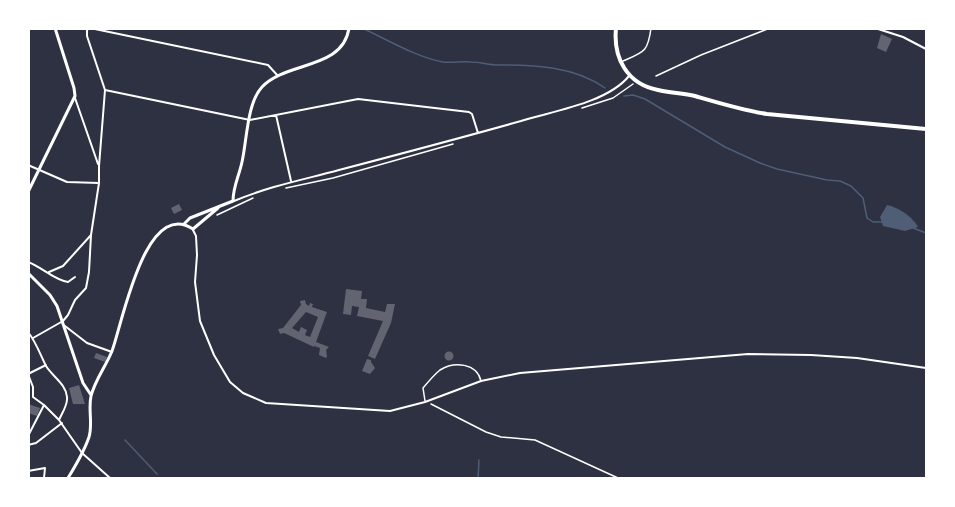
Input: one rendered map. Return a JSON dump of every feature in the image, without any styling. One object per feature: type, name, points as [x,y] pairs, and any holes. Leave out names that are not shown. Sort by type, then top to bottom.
[{"type":"main road","points":[[616,28],[615,43],[620,62],[629,76],[657,90],[693,96],[767,114],[927,129]]},
{"type":"street","points":[[55,28],[99,166]]},
{"type":"street","points":[[233,201],[233,189],[242,163],[250,120],[260,89],[278,76],[325,59],[336,52],[346,41],[349,28]]},
{"type":"street","points":[[875,28],[927,49]]},
{"type":"street","points":[[33,338],[63,321],[75,300],[86,288],[89,272],[91,235],[99,183],[105,90],[87,36],[89,29],[268,65],[278,76]]},
{"type":"street","points":[[184,224],[190,218],[265,188],[560,110],[608,93],[624,83],[629,76]]},
{"type":"street","points":[[105,90],[250,120],[358,99],[469,112],[472,114],[478,133]]},
{"type":"street","points":[[28,192],[75,96]]},
{"type":"street","points":[[276,115],[291,182]]},
{"type":"street","points":[[28,165],[67,182],[99,183]]},
{"type":"street","points":[[193,229],[218,208]]},
{"type":"street","points":[[68,478],[90,433],[91,395],[112,352],[124,306],[142,260],[166,227],[177,223],[193,229],[196,236],[195,282],[200,321],[222,370],[230,382],[243,393],[266,403],[382,411],[425,402],[481,381],[559,369],[748,354],[857,358],[927,368]]},
{"type":"street","points":[[49,272],[63,266],[91,235]]},
{"type":"street","points":[[28,262],[49,272],[61,281],[68,282],[75,277]]},
{"type":"street","points":[[28,273],[50,295],[57,306],[84,383],[91,395]]},
{"type":"street","points":[[65,326],[87,343],[112,352]]},
{"type":"street","points":[[28,332],[46,365],[60,381],[67,398],[61,421],[36,443],[28,445]]},
{"type":"street","points":[[33,397],[33,387],[28,374],[46,365]]},
{"type":"street","points":[[28,398],[33,397],[61,421],[82,453],[111,478]]},
{"type":"street","points":[[28,436],[44,405]]},
{"type":"street","points":[[28,471],[45,468],[44,478]]},
{"type":"lane","points":[[620,62],[647,48],[651,28]]},
{"type":"lane","points":[[425,402],[423,388],[446,367],[463,365],[474,368],[481,381]]},
{"type":"path","points":[[656,76],[701,55],[770,28]]},
{"type":"path","points":[[576,110],[613,98],[632,86],[635,81]]},
{"type":"path","points":[[279,190],[333,178],[452,144]]},
{"type":"path","points":[[212,217],[255,197]]},
{"type":"path","points":[[430,400],[430,404],[486,432],[501,437],[535,440],[618,478]]},
{"type":"water","points":[[887,205],[905,213],[918,227],[905,231],[883,226],[880,217]]},
{"type":"building","points":[[881,34],[892,39],[886,52],[877,48]]},
{"type":"building","points":[[179,204],[182,210],[174,214],[171,208]]},
{"type":"building","points":[[346,289],[362,291],[361,299],[367,299],[366,308],[385,312],[387,304],[395,304],[391,323],[375,359],[368,356],[383,321],[357,316],[359,307],[352,306],[351,315],[343,314]]},
{"type":"building","points":[[305,300],[309,306],[310,303],[313,304],[312,307],[327,312],[316,342],[329,347],[326,350],[326,358],[319,355],[320,348],[284,333],[280,334],[278,329],[283,328],[301,305],[300,301]],"holes":[[[306,312],[318,317],[310,337],[305,335],[307,330],[301,327],[299,332],[292,328]]]},
{"type":"building","points":[[449,352],[453,356],[449,360],[445,356]]},
{"type":"building","points":[[96,353],[107,357],[105,362],[94,358]]},
{"type":"building","points":[[367,359],[371,360],[375,368],[370,374],[362,371]]},
{"type":"building","points":[[79,385],[85,404],[73,404],[69,388]]},
{"type":"building","points":[[28,404],[40,408],[37,416],[28,413]]},
{"type":"waterway","points":[[362,28],[433,60],[553,68],[580,75],[605,88]]},
{"type":"waterway","points":[[624,96],[633,95],[645,99],[725,147],[760,163],[777,169],[840,181],[851,186],[863,198],[867,218],[873,222],[882,222]]},
{"type":"waterway","points":[[913,228],[926,233]]},
{"type":"waterway","points":[[125,440],[157,474]]},
{"type":"waterway","points":[[478,478],[479,460]]}]
